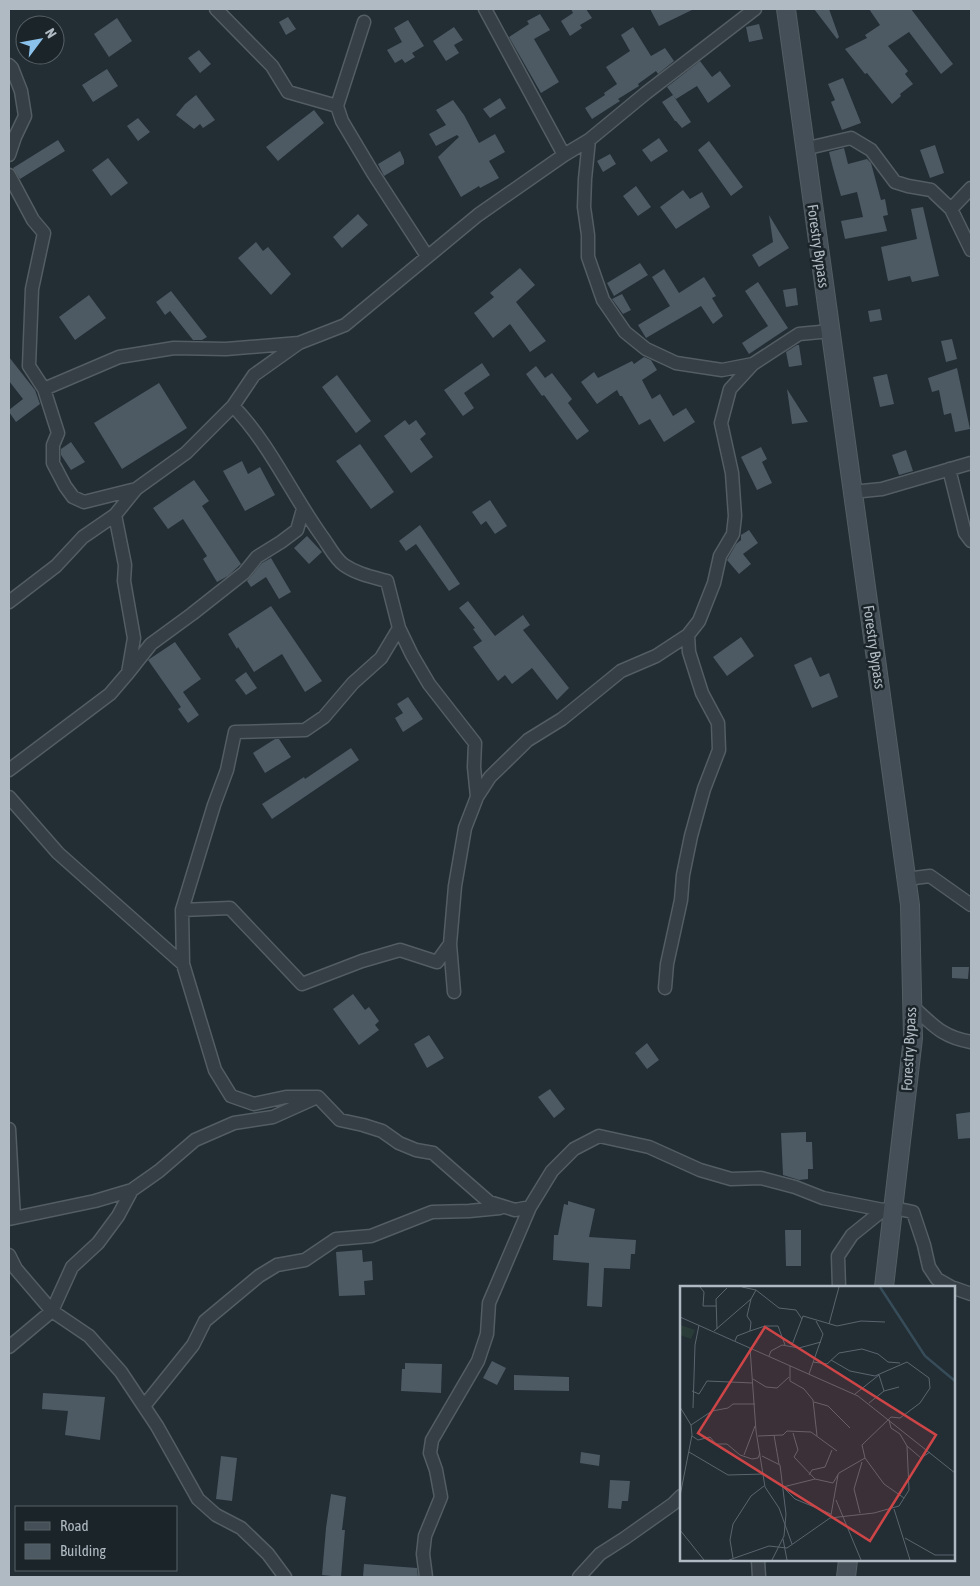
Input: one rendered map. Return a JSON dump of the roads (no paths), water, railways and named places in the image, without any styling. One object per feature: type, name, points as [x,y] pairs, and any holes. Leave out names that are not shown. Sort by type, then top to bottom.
[{"type":"street","points":[[216,9],[272,66],[288,92],[337,106]]},
{"type":"street","points":[[485,9],[564,155]]},
{"type":"street","points":[[9,602],[56,566],[84,537],[115,515],[136,489],[186,453],[233,406],[254,375],[299,343],[345,325],[478,215],[564,155],[589,140],[646,92],[755,9]]},
{"type":"street","name":"Forestry Bypass","points":[[786,9],[910,905],[912,1038],[889,1209],[884,1286]]},
{"type":"street","points":[[364,22],[337,106],[342,121],[372,173],[427,256]]},
{"type":"street","points":[[9,65],[21,91],[25,116],[9,155]]},
{"type":"street","points":[[804,149],[851,138],[871,150],[879,164],[894,182],[931,190],[951,209],[971,250]]},
{"type":"street","points":[[589,140],[585,188],[588,257],[603,300],[625,332],[646,349],[676,363],[722,370],[753,364]]},
{"type":"street","points":[[9,175],[34,220],[44,233],[32,288],[29,366],[44,389],[58,433],[53,445],[53,463],[73,497],[84,502],[136,489]]},
{"type":"street","points":[[951,209],[971,188]]},
{"type":"street","points":[[454,992],[450,944],[455,886],[466,828],[477,797],[490,777],[528,740],[562,719],[621,671],[656,656],[688,634],[699,621],[714,583],[720,556],[732,534],[736,516],[735,491],[721,423],[730,390],[753,364],[799,334],[831,331]]},
{"type":"street","points":[[44,389],[119,357],[174,348],[226,349],[299,343]]},
{"type":"street","points":[[233,406],[265,448],[303,509],[342,564],[359,574],[387,581],[399,628],[412,656],[429,684],[475,744],[474,767],[477,797]]},
{"type":"street","points":[[852,492],[882,489],[971,463]]},
{"type":"street","points":[[949,470],[964,533],[971,541]]},
{"type":"street","points":[[9,770],[110,694],[151,644],[244,573],[257,557],[297,530],[303,509]]},
{"type":"street","points":[[115,515],[125,565],[124,581],[134,638],[128,673]]},
{"type":"street","points":[[399,628],[381,658],[353,683],[324,717],[304,730],[236,732],[227,770],[214,805],[182,910],[183,964],[215,1070],[231,1096],[254,1104],[286,1097],[318,1097],[340,1120],[382,1131],[399,1143],[416,1150],[432,1153],[476,1193],[502,1208]]},
{"type":"street","points":[[665,988],[666,964],[681,900],[683,875],[691,836],[704,789],[719,750],[718,723],[702,693],[689,652],[688,634]]},
{"type":"street","points":[[9,797],[58,854],[183,964]]},
{"type":"street","points":[[906,879],[930,876],[971,905]]},
{"type":"street","points":[[182,910],[230,908],[302,984],[362,960],[400,950],[437,962],[450,944]]},
{"type":"street","points":[[912,1006],[939,1031],[956,1039],[971,1042]]},
{"type":"street","points":[[9,1129],[12,1219],[95,1201],[132,1190],[195,1140],[234,1123],[273,1117],[318,1097]]},
{"type":"street","points":[[426,1577],[423,1554],[425,1536],[441,1497],[436,1470],[430,1453],[432,1440],[478,1361],[487,1334],[489,1303],[530,1207],[552,1171],[574,1149],[599,1136],[649,1147],[700,1170],[730,1179],[761,1178],[795,1187],[823,1198],[913,1212],[929,1266],[937,1279],[949,1286]]},
{"type":"street","points":[[9,1347],[52,1311],[72,1267],[98,1242],[118,1216],[132,1190]]},
{"type":"street","points":[[144,1406],[193,1345],[206,1321],[259,1276],[277,1265],[305,1260],[336,1240],[371,1236],[432,1212],[502,1208],[514,1210],[530,1207]]},
{"type":"street","points":[[839,1286],[838,1256],[852,1235],[889,1209]]},
{"type":"street","points":[[9,1255],[16,1269],[52,1311],[89,1336],[121,1372],[158,1426],[198,1499],[216,1515],[240,1528],[268,1554],[285,1577]]},
{"type":"street","points":[[955,1289],[971,1294]]},
{"type":"street","points":[[579,1577],[600,1554],[665,1510],[680,1497]]},
{"type":"street","points":[[758,1561],[760,1577]]},
{"type":"street","points":[[846,1577],[848,1561]]}]
